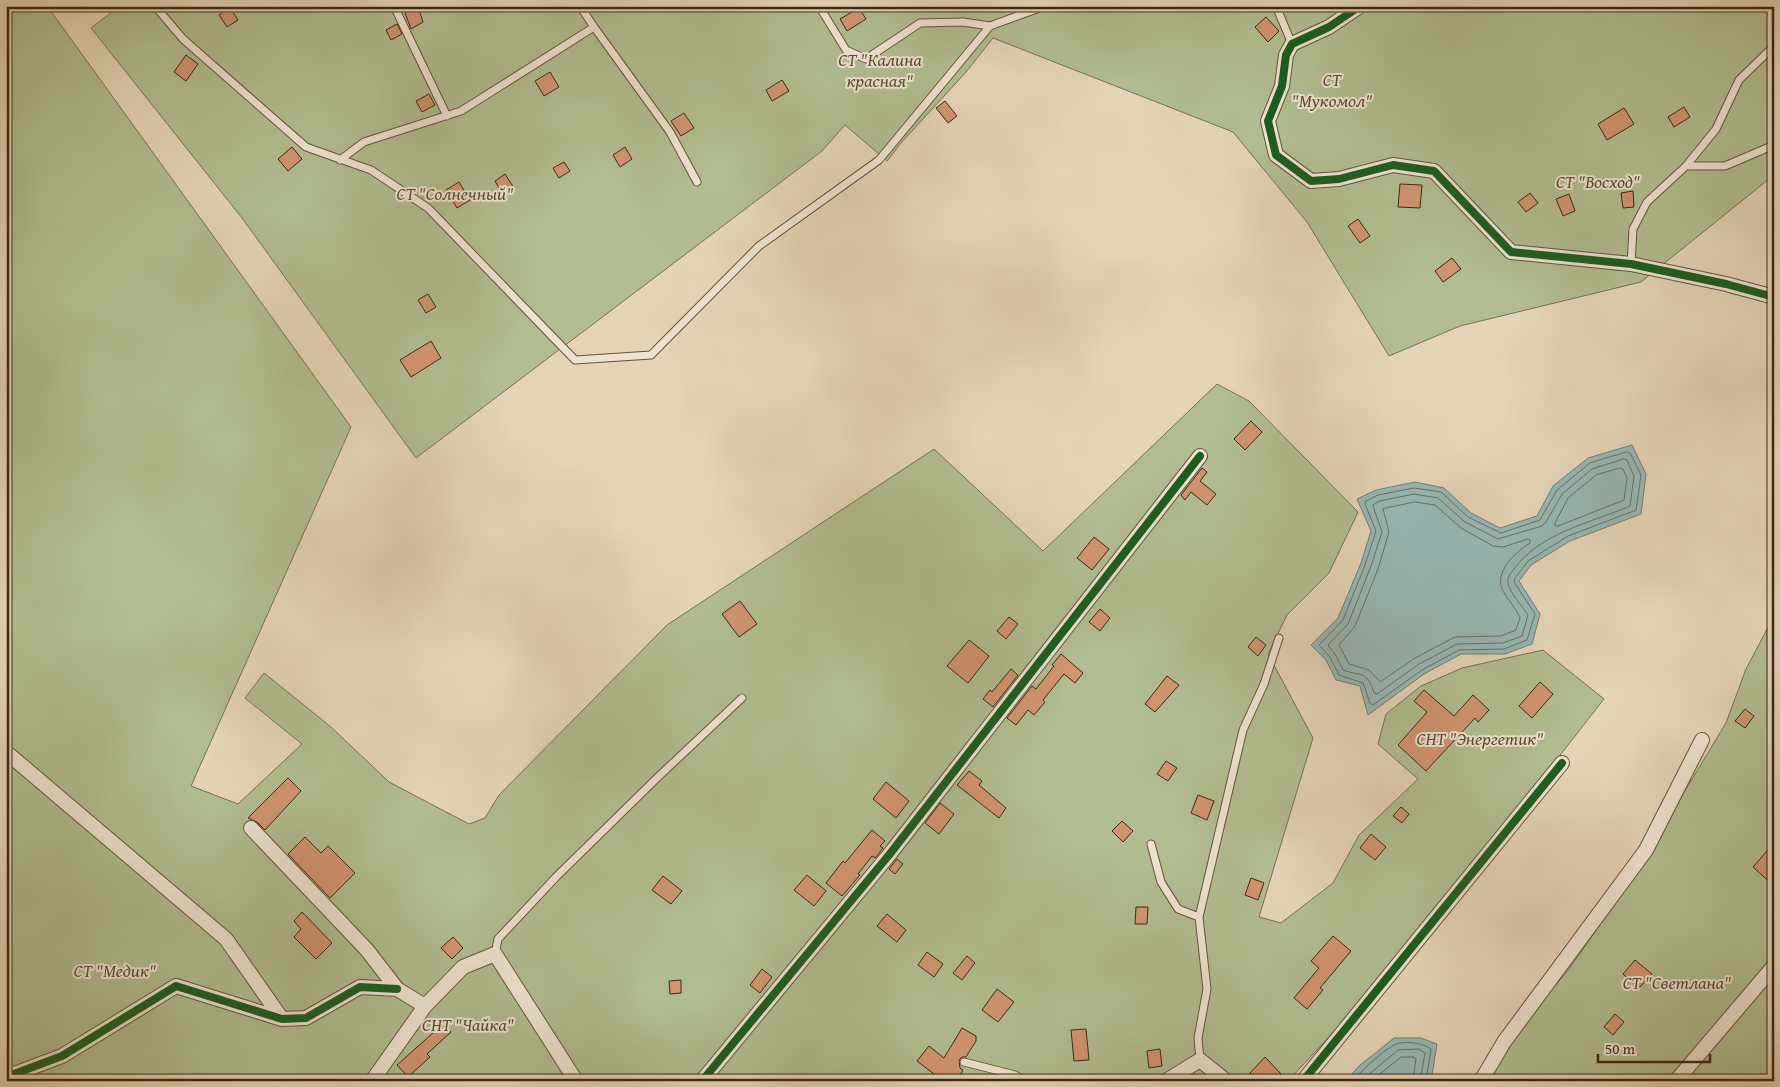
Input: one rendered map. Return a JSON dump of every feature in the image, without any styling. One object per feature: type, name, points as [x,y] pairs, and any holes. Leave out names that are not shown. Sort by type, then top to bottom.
[{"type":"street","points":[[1360,6],[1329,27],[1292,44],[1286,55],[1282,86],[1268,122],[1276,155],[1311,181],[1339,179],[1393,165],[1434,171],[1511,252],[1630,264],[1726,284],[1774,297]]},
{"type":"street","points":[[702,1081],[890,856],[1200,456]]},
{"type":"street","points":[[1481,1081],[1504,1042],[1646,850],[1702,740]]},
{"type":"street","points":[[6,752],[226,939],[282,1019]]},
{"type":"street","points":[[1303,1081],[1562,763]]},
{"type":"street","points":[[251,828],[367,950],[397,989],[425,1006]]},
{"type":"street","points":[[372,1081],[425,1006],[463,967],[495,954],[576,1081]]},
{"type":"street","points":[[1676,1081],[1774,966]]},
{"type":"street","points":[[6,1077],[62,1056],[176,986],[282,1019],[306,1018],[360,987],[397,989]]},
{"type":"street","points":[[1166,1081],[1200,1060],[1226,1081]]},
{"type":"lane","points":[[394,6],[447,116]]},
{"type":"lane","points":[[580,6],[670,132],[697,182]]},
{"type":"lane","points":[[818,6],[846,50],[866,59],[920,24],[963,22],[990,26],[1046,6]]},
{"type":"lane","points":[[1276,6],[1292,44]]},
{"type":"lane","points":[[157,7],[183,39],[306,147],[371,170],[428,208],[575,360],[651,355],[760,246],[879,160],[990,26]]},
{"type":"lane","points":[[340,160],[364,142],[461,111],[594,26]]},
{"type":"lane","points":[[1630,264],[1632,229],[1647,202],[1686,166],[1716,129],[1739,80],[1774,46]]},
{"type":"lane","points":[[1686,166],[1725,166],[1774,145]]},
{"type":"lane","points":[[1200,1060],[1198,1038],[1207,989],[1199,917],[1243,730],[1264,684],[1279,638]]},
{"type":"lane","points":[[495,954],[498,939],[556,877],[742,698]]},
{"type":"lane","points":[[1151,844],[1161,882],[1178,909],[1199,917]]},
{"type":"lane","points":[[964,1062],[1015,1075],[1024,1081]]},
{"type":"green space","points":[[6,6],[54,6],[50,10],[351,427],[191,786],[238,804],[302,744],[245,698],[264,673],[331,727],[389,782],[469,824],[485,818],[499,795],[667,625],[934,449],[1043,551],[1217,384],[1249,401],[1358,512],[1329,573],[1287,615],[1268,654],[1313,738],[1259,917],[1281,923],[1333,883],[1359,835],[1418,779],[1378,744],[1386,714],[1421,686],[1462,668],[1543,650],[1604,699],[1510,819],[1342,1023],[1288,1081],[6,1081]]},
{"type":"green space","points":[[120,6],[1774,6],[1774,175],[1641,282],[1460,326],[1389,356],[1307,222],[1233,132],[993,38],[966,72],[887,161],[845,125],[822,151],[416,458],[242,218],[91,28]]},
{"type":"green space","name":"СТ \"Светлана\"","points":[[1774,616],[1774,1081],[1485,1081],[1542,1000],[1566,973],[1658,843],[1683,794],[1726,723],[1746,669]]},
{"type":"water","points":[[1632,445],[1646,474],[1641,514],[1570,541],[1531,565],[1519,581],[1540,614],[1532,644],[1505,654],[1461,654],[1424,674],[1368,715],[1360,686],[1336,680],[1326,660],[1311,645],[1338,618],[1361,563],[1371,531],[1357,499],[1376,490],[1415,482],[1444,488],[1471,513],[1500,528],[1537,516],[1553,486],[1588,458]]},
{"type":"water","points":[[1394,1038],[1421,1038],[1437,1044],[1431,1081],[1346,1081],[1359,1066]]},
{"type":"building","points":[[418,6],[423,22],[411,29],[405,13]]},
{"type":"building","points":[[230,7],[238,20],[227,27],[219,15]]},
{"type":"building","points":[[859,8],[866,19],[847,31],[840,19]]},
{"type":"building","points":[[1266,17],[1279,31],[1268,42],[1255,27]]},
{"type":"building","points":[[397,24],[402,34],[391,40],[386,30]]},
{"type":"building","points":[[186,55],[198,64],[186,81],[174,72]]},
{"type":"building","points":[[550,72],[559,87],[544,96],[535,81]]},
{"type":"building","points":[[782,80],[789,91],[772,101],[766,90]]},
{"type":"building","points":[[429,94],[435,105],[422,112],[416,101]]},
{"type":"building","points":[[945,101],[957,116],[948,123],[936,108]]},
{"type":"building","points":[[1684,107],[1690,117],[1674,127],[1668,117]]},
{"type":"building","points":[[1624,108],[1634,124],[1607,140],[1598,124]]},
{"type":"building","points":[[684,113],[694,128],[681,136],[671,121]]},
{"type":"building","points":[[292,147],[302,159],[288,171],[278,159]]},
{"type":"building","points":[[625,147],[632,159],[620,167],[613,155]]},
{"type":"building","points":[[564,162],[570,171],[559,178],[553,168]]},
{"type":"building","points":[[505,174],[514,188],[503,195],[495,181]]},
{"type":"building","points":[[459,182],[470,200],[457,208],[446,190]]},
{"type":"building","points":[[1400,184],[1422,185],[1420,208],[1398,207]]},
{"type":"building","points":[[1633,191],[1634,207],[1623,208],[1621,193]]},
{"type":"building","points":[[1530,193],[1538,203],[1526,212],[1518,202]]},
{"type":"building","points":[[1569,194],[1575,211],[1563,216],[1556,199]]},
{"type":"building","points":[[1358,219],[1370,236],[1360,243],[1348,226]]},
{"type":"building","points":[[1452,258],[1461,269],[1443,282],[1435,271]]},
{"type":"building","points":[[428,294],[436,307],[426,313],[418,300]]},
{"type":"building","points":[[431,341],[441,358],[411,377],[400,360]]},
{"type":"building","points":[[1251,421],[1262,432],[1245,450],[1234,439]]},
{"type":"building","points":[[1202,468],[1207,472],[1200,481],[1216,494],[1207,505],[1191,492],[1185,500],[1181,495]]},
{"type":"building","points":[[1094,537],[1109,549],[1092,570],[1077,558]]},
{"type":"building","points":[[740,601],[757,624],[739,637],[722,614]]},
{"type":"building","points":[[1100,609],[1110,618],[1100,631],[1089,622]]},
{"type":"building","points":[[1009,617],[1018,624],[1006,639],[997,631]]},
{"type":"building","points":[[1256,637],[1266,645],[1258,656],[1248,647]]},
{"type":"building","points":[[969,640],[989,656],[968,683],[947,666]]},
{"type":"building","points":[[1061,654],[1083,673],[1075,683],[1064,674],[1043,700],[1045,702],[1034,715],[1028,710],[1016,725],[1007,718],[1032,686],[1036,689]]},
{"type":"building","points":[[1011,669],[1018,675],[993,707],[983,699],[990,690],[992,692]]},
{"type":"building","points":[[1167,676],[1179,685],[1155,712],[1145,704]]},
{"type":"building","points":[[1540,682],[1553,694],[1532,718],[1519,706]]},
{"type":"building","points":[[1424,690],[1454,716],[1473,695],[1489,710],[1478,722],[1475,718],[1426,771],[1398,745],[1427,712],[1414,701]]},
{"type":"building","points":[[1745,709],[1754,716],[1745,728],[1735,721]]},
{"type":"building","points":[[1166,761],[1177,768],[1168,781],[1157,774]]},
{"type":"building","points":[[969,771],[982,781],[979,785],[1006,808],[999,818],[957,785]]},
{"type":"building","points":[[288,778],[301,791],[265,830],[257,822],[248,818]]},
{"type":"building","points":[[886,782],[909,801],[896,818],[873,799]]},
{"type":"building","points":[[1198,795],[1214,801],[1207,820],[1191,813]]},
{"type":"building","points":[[940,803],[954,814],[939,834],[925,823]]},
{"type":"building","points":[[1401,807],[1409,814],[1402,823],[1393,816]]},
{"type":"building","points":[[1122,821],[1133,831],[1123,842],[1112,831]]},
{"type":"building","points":[[872,830],[885,841],[880,846],[883,848],[875,858],[872,856],[858,874],[860,875],[842,896],[826,883],[843,861],[845,863]]},
{"type":"building","points":[[1371,834],[1386,847],[1375,860],[1360,848]]},
{"type":"building","points":[[305,837],[321,853],[328,846],[355,873],[330,898],[288,854]]},
{"type":"building","points":[[1774,843],[1774,886],[1753,867]]},
{"type":"building","points":[[897,859],[903,864],[895,874],[889,869]]},
{"type":"building","points":[[807,875],[826,891],[814,906],[794,890]]},
{"type":"building","points":[[663,876],[682,891],[671,904],[652,890]]},
{"type":"building","points":[[1251,878],[1264,883],[1258,900],[1245,895]]},
{"type":"building","points":[[1136,907],[1148,907],[1147,924],[1135,924]]},
{"type":"building","points":[[302,912],[332,943],[316,959],[294,937],[301,929],[294,921]]},
{"type":"building","points":[[887,914],[906,930],[897,942],[877,926]]},
{"type":"building","points":[[1333,936],[1351,951],[1320,988],[1323,990],[1307,1009],[1294,998],[1319,968],[1311,961]]},
{"type":"building","points":[[453,937],[463,948],[452,959],[441,948]]},
{"type":"building","points":[[927,952],[943,964],[934,977],[918,965]]},
{"type":"building","points":[[967,956],[975,963],[962,980],[953,973]]},
{"type":"building","points":[[1635,960],[1652,974],[1639,988],[1623,974]]},
{"type":"building","points":[[762,969],[772,977],[760,993],[750,985]]},
{"type":"building","points":[[681,980],[681,993],[670,994],[669,981]]},
{"type":"building","points":[[997,989],[1014,1002],[998,1022],[982,1010]]},
{"type":"building","points":[[1615,1014],[1624,1022],[1613,1035],[1604,1027]]},
{"type":"building","points":[[443,1024],[451,1032],[427,1054],[430,1057],[408,1077],[397,1065]]},
{"type":"building","points":[[962,1028],[976,1036],[976,1041],[966,1057],[962,1057],[959,1060],[960,1068],[963,1070],[957,1081],[943,1081],[917,1061],[929,1046],[944,1058]]},
{"type":"building","points":[[1086,1029],[1089,1060],[1074,1061],[1071,1030]]},
{"type":"building","points":[[1160,1049],[1162,1066],[1149,1068],[1147,1051]]},
{"type":"building","points":[[1265,1057],[1281,1074],[1274,1081],[1258,1081],[1250,1073]]},
{"type":"cycle path","points":[[1360,6],[1329,27],[1292,44],[1286,55],[1282,86],[1268,121],[1276,155],[1311,181],[1339,179],[1393,165],[1434,171],[1511,252],[1631,264],[1726,284],[1774,297]]},
{"type":"cycle path","points":[[702,1081],[889,855],[1200,456]]},
{"type":"cycle path","points":[[1303,1081],[1562,763]]},
{"type":"cycle path","points":[[6,1077],[62,1056],[176,986],[282,1019],[306,1018],[360,987],[397,989]]},
{"type":"park label","name":"СТ \"Калина красная\"","points":[[880,70]]},
{"type":"park label","name":"СТ \"Мукомол\"","points":[[1332,90]]},
{"type":"park label","name":"СТ \"Восход\"","points":[[1598,182]]},
{"type":"park label","name":"СТ \"Солнечный\"","points":[[455,194]]},
{"type":"park label","name":"СНТ \"Энергетик\"","points":[[1480,739]]},
{"type":"park label","name":"СТ \"Медик\"","points":[[115,971]]},
{"type":"park label","name":"СНТ \"Чайка\"","points":[[468,1025]]}]
